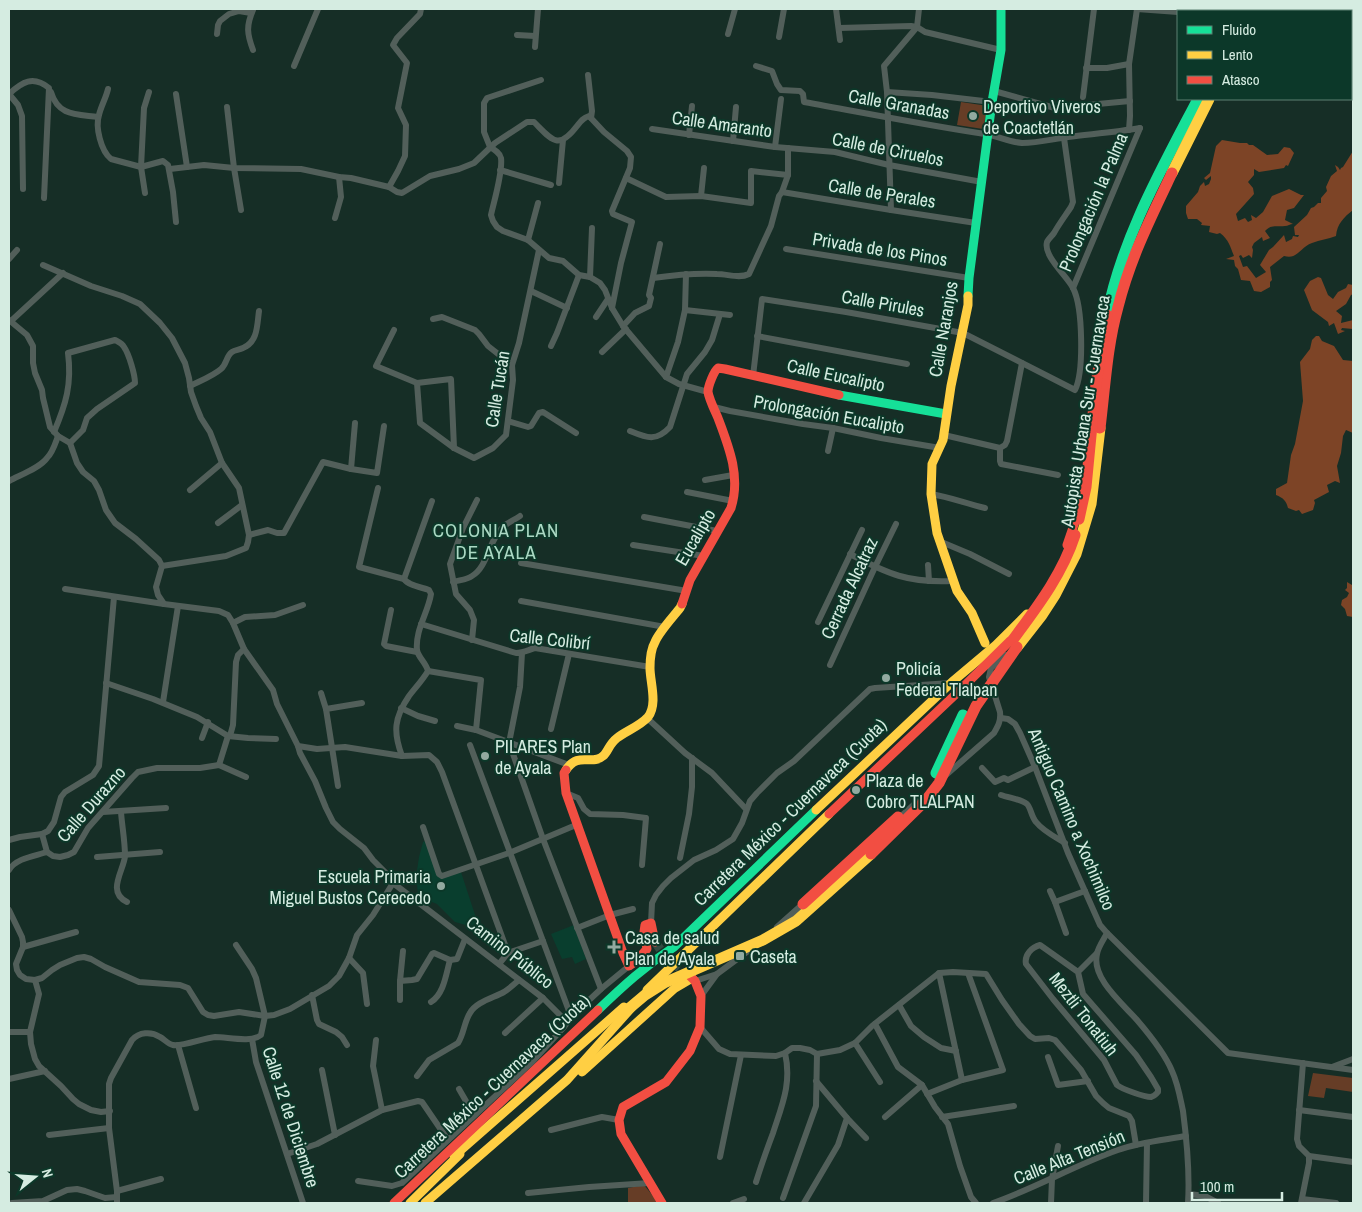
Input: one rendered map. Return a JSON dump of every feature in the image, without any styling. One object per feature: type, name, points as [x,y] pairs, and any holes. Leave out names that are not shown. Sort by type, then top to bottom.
[{"type":"main road","name":"Calle Naranjos","points":[[985,643],[972,613],[956,591],[952,581],[937,533],[930,475],[932,464],[944,435],[946,414],[968,305],[969,278],[976,222],[1001,50],[1001,9]]},
{"type":"main road","name":"Carretera México - Cuernavaca (Cuota)","points":[[394,1203],[637,973],[674,947],[952,682],[996,644],[1025,616],[1046,588],[1064,553],[1081,505],[1101,339],[1112,286],[1129,235],[1141,208],[1195,100]]},
{"type":"main road","name":"Autopista Urbana Sur - Cuernavaca","points":[[662,980],[690,963],[760,933],[792,915],[922,794],[936,772],[971,701],[1049,589],[1061,568],[1073,540],[1082,508],[1088,473],[1102,341],[1118,271],[1128,241],[1146,201],[1196,100]]},
{"type":"main road","name":"Carretera México - Cuernavaca (Cuota)","points":[[425,1203],[568,1080],[646,991],[986,666],[1042,607],[1064,572],[1090,502],[1111,327],[1126,274],[1150,210],[1205,100]]},
{"type":"main road","name":"Autopista Urbana Sur - Cuernavaca","points":[[662,980],[763,940],[796,921],[874,851],[939,783],[976,706],[1007,660],[1055,596],[1076,554],[1091,504],[1110,344],[1125,281],[1136,250],[1187,141],[1208,100]]},
{"type":"main road","name":"Calle Eucalipto","points":[[708,392],[714,371],[718,368],[848,396],[946,414]]},
{"type":"main road","name":"Eucalipto","points":[[647,718],[651,712],[653,699],[650,667],[655,641],[680,608],[690,580],[731,508],[733,501],[735,484],[728,441],[708,392]]},
{"type":"main road","points":[[647,718],[618,737],[610,744],[603,756],[597,759],[575,761],[569,765],[564,773],[566,792],[576,825],[630,966],[647,950],[644,932],[645,924],[651,923],[655,942]]},
{"type":"main road","points":[[568,1080],[580,1074],[682,982],[692,978],[701,996],[700,1027],[690,1051],[666,1082],[623,1107],[619,1120],[621,1134],[661,1203]]},
{"type":"main road","points":[[410,1203],[454,1158],[662,980]]},
{"type":"main road","points":[[404,1203],[641,990],[662,980]]},
{"type":"main road","points":[[513,1108],[535,1109]]},
{"type":"street","points":[[294,66],[318,9]]},
{"type":"street","points":[[389,187],[405,156],[406,144],[406,125],[398,108],[407,63],[393,45],[420,14],[421,9]]},
{"type":"street","points":[[535,47],[538,9]]},
{"type":"street","points":[[728,34],[735,9]]},
{"type":"street","points":[[779,37],[784,9]]},
{"type":"street","points":[[836,9],[840,40]]},
{"type":"street","points":[[891,210],[887,92],[884,66],[917,27],[919,9]]},
{"type":"street","points":[[1083,97],[1094,9]]},
{"type":"street","points":[[1129,130],[1130,64],[1137,9],[1177,12]]},
{"type":"street","points":[[217,34],[220,21],[229,14],[239,11],[252,11],[247,32],[253,50]]},
{"type":"street","points":[[839,28],[917,27],[925,32],[1001,50]]},
{"type":"street","points":[[517,35],[535,36]]},
{"type":"street","points":[[1086,68],[1107,68],[1130,64]]},
{"type":"street","name":"Calle Granadas","points":[[756,66],[772,72],[781,90],[800,91],[804,102],[940,128],[989,134],[1005,140],[1022,142],[1045,141],[1140,128]]},
{"type":"street","points":[[588,75],[591,118]]},
{"type":"street","points":[[541,80],[487,98],[484,102],[484,132],[490,147],[496,150],[501,157],[490,215],[493,221],[503,231],[528,240],[549,258],[564,261],[579,275],[590,276],[600,283],[624,328],[666,377],[708,392]]},
{"type":"street","points":[[23,189],[22,116],[18,105],[9,94],[18,86],[31,81],[37,81],[44,83],[49,88],[53,101],[60,109],[75,114],[98,117]]},
{"type":"street","points":[[44,198],[49,88]]},
{"type":"street","points":[[108,89],[98,117],[101,144],[111,159],[141,166],[163,161],[168,164],[176,222]]},
{"type":"street","points":[[145,194],[141,166],[144,108],[149,92]]},
{"type":"street","name":"Calle Granadas","points":[[887,92],[993,96],[1055,108],[1130,101]]},
{"type":"street","points":[[176,94],[187,167]]},
{"type":"street","points":[[775,147],[781,99]]},
{"type":"street","points":[[689,135],[692,106]]},
{"type":"street","points":[[227,107],[241,210]]},
{"type":"street","points":[[733,140],[736,107]]},
{"type":"street","points":[[170,169],[204,165],[234,168],[292,168],[351,178],[402,192],[430,176],[459,169],[474,163],[490,147],[527,122],[534,122],[552,139],[563,140],[588,116],[604,132],[627,150],[631,162],[612,211],[613,214],[632,222],[621,262],[612,308]]},
{"type":"street","name":"Prolongación la Palma","points":[[1073,288],[1140,128]]},
{"type":"street","name":"Calle Amaranto","points":[[652,130],[788,148]]},
{"type":"street","name":"Prolongación la Palma","points":[[1064,138],[1073,202],[1047,243],[1047,250],[1073,288],[1076,297],[1081,338],[1078,384],[1075,390]]},
{"type":"street","points":[[559,183],[563,140]]},
{"type":"street","points":[[653,278],[686,274],[718,274],[741,277],[749,274],[771,226],[779,196],[788,175],[788,148]]},
{"type":"street","name":"Calle de Ciruelos","points":[[788,148],[835,152],[889,165],[982,182]]},
{"type":"street","points":[[701,196],[704,168]]},
{"type":"street","points":[[500,170],[551,185]]},
{"type":"street","points":[[626,178],[666,196],[701,196],[752,203],[751,171],[788,175]]},
{"type":"street","points":[[335,218],[340,198],[339,177]]},
{"type":"street","name":"Calle de Perales","points":[[782,192],[976,222]]},
{"type":"street","points":[[528,240],[538,203]]},
{"type":"street","points":[[590,276],[592,228]]},
{"type":"street","points":[[602,352],[635,313],[649,306],[649,295],[660,244]]},
{"type":"street","name":"Privada de los Pinos","points":[[786,249],[969,278]]},
{"type":"street","points":[[9,259],[17,250]]},
{"type":"street","name":"Calle Tucán","points":[[454,448],[474,458],[486,452],[506,435],[513,372],[512,365],[519,343],[540,250]]},
{"type":"street","points":[[43,265],[140,304],[160,323],[179,349],[186,363],[196,406],[210,432],[222,463],[239,488],[249,535],[246,548],[212,559],[162,566]]},
{"type":"street","points":[[63,273],[10,321],[27,335],[33,346],[35,372],[42,390],[48,421],[56,434],[70,444],[77,463],[83,472],[94,481],[106,510],[115,523],[159,560],[162,566],[156,587],[158,595],[164,604]]},
{"type":"street","points":[[666,377],[678,342],[685,310],[686,274]]},
{"type":"street","points":[[550,346],[579,275]]},
{"type":"street","points":[[531,291],[567,308]]},
{"type":"street","points":[[596,317],[608,299]]},
{"type":"street","name":"Calle Pirules","points":[[757,336],[762,299],[846,312],[963,332],[1075,390]]},
{"type":"street","points":[[685,310],[730,315]]},
{"type":"street","points":[[190,386],[220,370],[232,352],[244,348],[252,342],[256,334],[259,311]]},
{"type":"street","points":[[630,432],[647,438],[657,437],[670,427],[687,374],[705,352],[714,335],[720,314]]},
{"type":"street","points":[[433,319],[442,317],[475,330],[488,346],[512,365]]},
{"type":"street","points":[[394,330],[376,366],[417,383],[451,379],[454,448]]},
{"type":"street","points":[[753,376],[757,336],[908,364]]},
{"type":"street","points":[[9,480],[41,464],[51,452],[66,397],[70,372],[68,354],[114,340],[120,342],[125,347],[135,377],[135,383],[88,418],[82,430],[70,444]]},
{"type":"street","points":[[944,435],[1000,448],[1005,445],[1022,363]]},
{"type":"street","points":[[417,383],[420,423],[454,448]]},
{"type":"street","name":"Prolongación Eucalipto","points":[[714,407],[940,448]]},
{"type":"street","points":[[508,421],[528,427],[539,413],[543,412],[576,433]]},
{"type":"street","points":[[351,469],[355,423]]},
{"type":"street","points":[[249,535],[268,530],[284,533],[323,462],[375,473],[378,471],[384,426]]},
{"type":"street","points":[[828,451],[833,428]]},
{"type":"street","points":[[1000,448],[1001,464],[1058,475]]},
{"type":"street","points":[[190,490],[222,463]]},
{"type":"street","points":[[705,480],[733,475]]},
{"type":"street","points":[[378,488],[360,567],[404,579],[406,582],[429,590],[431,594],[421,624],[417,652],[428,671]]},
{"type":"street","points":[[687,492],[733,501]]},
{"type":"street","points":[[932,494],[985,508]]},
{"type":"street","points":[[472,640],[474,620],[470,610],[456,594],[450,564],[463,528],[478,500]]},
{"type":"street","points":[[404,579],[432,501]]},
{"type":"street","points":[[218,523],[242,505]]},
{"type":"street","points":[[453,582],[471,577],[476,573],[492,542],[503,527],[520,516]]},
{"type":"street","points":[[644,517],[717,531]]},
{"type":"street","name":"Cerrada Alcatraz","points":[[830,665],[896,524]]},
{"type":"street","points":[[818,622],[862,530]]},
{"type":"street","points":[[939,541],[1009,574]]},
{"type":"street","points":[[633,545],[704,556]]},
{"type":"street","points":[[850,554],[875,567],[904,578],[952,581]]},
{"type":"street","points":[[521,563],[687,591]]},
{"type":"street","points":[[928,565],[929,581]]},
{"type":"street","points":[[65,589],[219,611],[228,615],[233,623],[245,617],[275,614],[303,605]]},
{"type":"street","points":[[9,840],[20,836],[42,834],[48,831],[52,827],[61,798],[65,792],[92,775],[99,766],[114,597]]},
{"type":"street","points":[[521,601],[665,628]]},
{"type":"street","points":[[162,702],[178,606]]},
{"type":"street","points":[[701,996],[717,974],[776,927],[994,732],[1001,718],[989,677],[991,668],[1037,622],[1042,607]]},
{"type":"street","points":[[391,610],[384,644],[417,652]]},
{"type":"street","name":"Camino Público","points":[[233,623],[244,649],[273,690],[277,704],[333,822],[364,848],[390,877],[393,883],[543,998],[562,1017],[569,1018]]},
{"type":"street","name":"Calle Colibrí","points":[[421,624],[516,653],[522,653],[535,648],[650,667]]},
{"type":"street","points":[[219,765],[233,724],[236,662],[238,655],[244,649]]},
{"type":"street","points":[[509,743],[520,687],[522,653]]},
{"type":"street","points":[[552,729],[569,654]]},
{"type":"street","points":[[402,756],[395,732],[401,708],[428,671]]},
{"type":"street","points":[[428,671],[481,680],[476,730]]},
{"type":"street","points":[[651,923],[652,902],[663,886],[687,865],[733,839],[742,823],[750,801],[757,793],[870,690],[875,688],[952,682]]},
{"type":"street","points":[[106,683],[197,716],[229,736],[276,739]]},
{"type":"street","points":[[321,692],[326,709],[338,786]]},
{"type":"street","points":[[326,709],[362,703]]},
{"type":"street","points":[[401,708],[435,721]]},
{"type":"street","points":[[647,718],[712,773],[746,809]]},
{"type":"street","name":"Antiguo Camino a Xochimilco","points":[[1001,718],[1008,719],[1015,724],[1020,733],[1085,891],[1100,925],[1107,933],[1228,1053],[1353,1070]]},
{"type":"street","points":[[202,738],[208,722]]},
{"type":"street","points":[[457,726],[476,730],[569,765]]},
{"type":"street","points":[[297,744],[317,749],[345,747],[402,756],[430,755],[437,762],[442,772],[508,953]]},
{"type":"street","points":[[358,1181],[397,1186],[402,1184],[532,1061],[564,1027],[569,1018],[570,1014],[470,745]]},
{"type":"street","points":[[512,751],[542,839],[601,989]]},
{"type":"street","points":[[680,858],[689,814],[692,787],[692,758]]},
{"type":"street","name":"Calle Durazno","points":[[47,852],[53,856],[60,857],[74,852],[88,828],[138,772],[157,768],[200,768],[219,765],[246,776]]},
{"type":"street","points":[[982,768],[995,782],[1004,778],[1008,780],[1035,767]]},
{"type":"street","points":[[566,792],[578,798],[584,809],[590,814],[646,818],[642,866]]},
{"type":"street","points":[[1001,795],[1026,803],[1030,808],[1030,814],[1036,822],[1047,832],[1065,843]]},
{"type":"street","points":[[103,812],[166,808]]},
{"type":"street","points":[[121,812],[125,854],[124,863],[119,872],[117,882],[120,896],[127,902]]},
{"type":"street","points":[[423,827],[442,876],[510,853],[576,825]]},
{"type":"street","points":[[9,870],[20,861],[47,852],[42,834]]},
{"type":"street","points":[[97,857],[160,852]]},
{"type":"street","points":[[9,910],[22,937],[23,947],[16,964],[17,970],[26,979],[35,980],[42,978],[60,965],[84,957],[139,982],[180,985],[188,988],[203,1012],[208,1015],[214,1016],[239,1012],[265,1016],[282,1013],[329,986],[339,976],[349,958],[357,935],[373,915],[393,883]]},
{"type":"street","points":[[1050,891],[1066,933]]},
{"type":"street","points":[[1055,902],[1085,891]]},
{"type":"street","points":[[577,928],[610,915],[633,909]]},
{"type":"street","points":[[23,947],[76,932]]},
{"type":"street","name":"Meztli Tonatiuh","points":[[1078,972],[1096,954],[1107,933]]},
{"type":"street","points":[[400,981],[417,979],[434,953],[450,960],[457,959],[465,939]]},
{"type":"street","points":[[499,964],[508,953],[543,941]]},
{"type":"street","points":[[236,945],[252,969],[265,1016]]},
{"type":"street","name":"Meztli Tonatiuh","points":[[1040,945],[1078,972],[1083,994],[1136,1055],[1158,1089],[1156,1095],[1145,1096],[1117,1085],[1104,1060],[1053,999],[1026,964],[1025,960],[1035,946],[1040,945]]},
{"type":"street","points":[[400,1000],[402,951]]},
{"type":"street","points":[[1096,954],[1099,973],[1104,982],[1138,1021],[1158,1048],[1172,1070],[1179,1088],[1188,1152],[1188,1203]]},
{"type":"street","points":[[349,958],[364,972],[367,1004]]},
{"type":"street","points":[[431,1002],[438,996],[441,990],[450,960]]},
{"type":"street","points":[[569,1018],[630,966]]},
{"type":"street","points":[[939,973],[962,1080]]},
{"type":"street","points":[[700,1027],[719,1049],[730,1054],[776,1056],[792,1048],[810,1050],[817,1054],[840,1050],[855,1043],[875,1024],[939,973],[986,974],[1002,1000],[1030,1036],[1034,1039],[1050,1038],[1055,1040],[1081,1070],[1096,1096],[1103,1104],[1129,1116],[1132,1121],[1136,1145]]},
{"type":"street","points":[[692,978],[717,974]]},
{"type":"street","points":[[927,1094],[962,1080],[1003,1070],[968,974]]},
{"type":"street","points":[[35,980],[39,994],[30,1032],[31,1044],[39,1066],[79,1104],[90,1110],[110,1111]]},
{"type":"street","points":[[417,1076],[429,1060],[458,1043],[470,1012],[520,980]]},
{"type":"street","points":[[312,996],[319,1024],[336,1032],[342,1037],[347,1046]]},
{"type":"street","points":[[505,1033],[543,998]]},
{"type":"street","points":[[899,1005],[911,1026],[924,1037],[941,1048],[956,1052]]},
{"type":"street","name":"Calle 12 de Diciembre","points":[[265,1016],[261,1035],[252,1039],[256,1062],[303,1203]]},
{"type":"street","points":[[875,1024],[898,1067],[922,1085],[948,1124],[970,1196],[976,1203]]},
{"type":"street","points":[[9,1032],[30,1032]]},
{"type":"street","points":[[117,1197],[109,1128],[109,1084],[136,1035],[153,1034],[173,1045],[207,1038],[252,1039]]},
{"type":"street","points":[[376,1040],[372,1062],[382,1110]]},
{"type":"street","points":[[855,1043],[880,1082]]},
{"type":"street","points":[[178,1045],[196,1108]]},
{"type":"street","points":[[756,1182],[785,1099],[788,1065],[785,1053]]},
{"type":"street","points":[[783,1198],[816,1106],[817,1054]]},
{"type":"street","points":[[720,1157],[741,1055]]},
{"type":"street","points":[[1048,1057],[1058,1084],[1088,1080]]},
{"type":"street","points":[[1331,1067],[1353,1059]]},
{"type":"street","points":[[1303,1063],[1297,1139],[1299,1146],[1309,1156],[1309,1163],[1301,1201],[1336,1203]]},
{"type":"street","points":[[322,1070],[335,1135]]},
{"type":"street","points":[[9,1079],[45,1071]]},
{"type":"street","points":[[816,1080],[866,1138]]},
{"type":"street","points":[[885,1117],[922,1085]]},
{"type":"street","points":[[459,1089],[474,1115]]},
{"type":"street","points":[[287,1154],[318,1144],[382,1110],[418,1101],[422,1102],[448,1140]]},
{"type":"street","points":[[942,1117],[1014,1106]]},
{"type":"street","points":[[1299,1110],[1353,1117]]},
{"type":"street","points":[[550,1130],[602,1117],[619,1120]]},
{"type":"street","points":[[804,1203],[838,1145],[847,1118]]},
{"type":"street","points":[[49,1135],[109,1128]]},
{"type":"street","name":"Calle Alta Tensión","points":[[993,1203],[1013,1200],[1052,1179],[1118,1150],[1186,1136]]},
{"type":"street","points":[[1146,1203],[1147,1143]]},
{"type":"street","points":[[1051,1203],[1052,1179],[1058,1146]]},
{"type":"street","points":[[1309,1156],[1353,1162]]},
{"type":"street","points":[[12,1203],[43,1201],[67,1190],[85,1191],[105,1198],[117,1197],[161,1179]]},
{"type":"street","points":[[528,1193],[650,1183]]},
{"type":"street","points":[[1189,1194],[1204,1196],[1218,1203]]},
{"type":"street","points":[[733,1203],[744,1199]]},
{"type":"shaded area","name":"Deportivo Viveros de Coactetlán","points":[[961,102],[988,106],[983,129],[957,125]]},
{"type":"shaded area","points":[[1222,140],[1253,145],[1267,155],[1278,154],[1284,147],[1290,148],[1294,153],[1288,166],[1286,165],[1284,168],[1259,172],[1254,169],[1254,175],[1248,182],[1253,188],[1254,194],[1236,214],[1238,221],[1245,218],[1248,222],[1252,220],[1251,215],[1256,218],[1263,212],[1272,196],[1289,189],[1304,195],[1294,208],[1287,210],[1285,220],[1293,224],[1270,227],[1265,231],[1270,238],[1263,241],[1262,237],[1254,243],[1252,258],[1249,255],[1243,258],[1241,255],[1239,256],[1243,267],[1247,266],[1256,278],[1266,272],[1260,265],[1269,250],[1284,235],[1286,242],[1292,239],[1293,236],[1298,237],[1299,235],[1295,235],[1294,227],[1307,215],[1311,208],[1321,203],[1321,198],[1327,191],[1326,187],[1331,176],[1337,171],[1335,165],[1340,170],[1353,151],[1353,210],[1341,221],[1336,236],[1308,245],[1296,255],[1284,256],[1270,267],[1272,280],[1270,287],[1261,292],[1254,291],[1250,281],[1241,280],[1234,260],[1226,259],[1234,256],[1225,238],[1220,233],[1209,232],[1210,226],[1201,225],[1202,223],[1197,219],[1188,219],[1186,213],[1186,206],[1198,192],[1200,186],[1204,182],[1205,186],[1209,184],[1211,176],[1206,180],[1204,178],[1210,173],[1216,146]]},
{"type":"shaded area","points":[[1318,277],[1321,278],[1328,295],[1333,299],[1348,284],[1353,285],[1353,294],[1346,304],[1336,311],[1342,316],[1341,323],[1353,320],[1353,329],[1342,328],[1341,330],[1345,331],[1338,334],[1334,323],[1329,326],[1328,322],[1312,310],[1304,290],[1310,281]]},
{"type":"shaded area","points":[[1316,336],[1334,346],[1343,360],[1353,361],[1353,433],[1346,430],[1343,436],[1337,466],[1340,483],[1335,481],[1327,485],[1329,492],[1314,500],[1313,510],[1302,514],[1299,510],[1296,511],[1288,508],[1284,500],[1276,495],[1276,489],[1287,483],[1303,401],[1300,362],[1310,349],[1312,340]]},
{"type":"shaded area","points":[[1347,582],[1353,584],[1353,617],[1347,616],[1345,609],[1341,605],[1342,600],[1349,593],[1345,590]]},
{"type":"shaded area","name":"Escuela Primaria Miguel Bustos Cerecedo","points":[[429,839],[443,878],[461,872],[478,924],[469,926],[455,922],[437,904],[424,899],[418,894],[416,877],[419,857],[423,842]]},
{"type":"shaded area","points":[[574,925],[586,959],[575,964],[572,957],[562,959],[551,934]]},
{"type":"shaded area","points":[[1313,1073],[1353,1078],[1353,1092],[1326,1088],[1324,1098],[1308,1096]]},
{"type":"shaded area","points":[[644,1185],[658,1202],[628,1203],[628,1188]]},
{"type":"tunnel","points":[[655,942],[667,959],[690,976]]},
{"type":"traffic: fast","points":[[968,296],[992,102],[1001,50],[1001,9]]},
{"type":"traffic: fast","points":[[1107,315],[1122,258],[1133,231],[1157,177],[1197,100]]},
{"type":"traffic: fast","points":[[839,395],[946,414]]},
{"type":"traffic: fast","points":[[936,773],[963,715]]},
{"type":"traffic: fast","points":[[598,1010],[653,961],[674,947],[816,810]]},
{"type":"traffic: slow","points":[[1172,173],[1208,100]]},
{"type":"traffic: slow","points":[[968,296],[968,305],[951,386],[943,440],[932,464],[931,494],[937,533],[957,591],[972,613],[985,643]]},
{"type":"traffic: slow","points":[[1017,647],[1055,595],[1076,554],[1091,504],[1100,428]]},
{"type":"traffic: slow","points":[[566,770],[575,761],[599,759],[614,740],[648,717],[653,706],[650,668],[653,648],[657,638],[682,604]]},
{"type":"traffic: slow","points":[[816,810],[952,682],[996,645],[1027,614]]},
{"type":"traffic: slow","points":[[647,990],[829,814]]},
{"type":"traffic: slow","points":[[626,1011],[645,995],[664,983],[763,940],[796,921],[871,854]]},
{"type":"traffic: slow","points":[[582,1072],[675,988],[692,978]]},
{"type":"traffic: slow","points":[[425,1203],[567,1080],[633,1006]]},
{"type":"traffic: slow","points":[[454,1156],[624,1007]]},
{"type":"traffic: slow","points":[[410,1203],[460,1154]]},
{"type":"traffic: jam","points":[[1100,428],[1111,337],[1123,289],[1142,238],[1172,173]]},
{"type":"traffic: jam","points":[[1079,519],[1086,487],[1096,384],[1107,315]]},
{"type":"traffic: jam","points":[[682,604],[690,580],[731,508],[734,496],[735,485],[732,462],[708,392],[716,370],[718,368],[725,369],[839,395]]},
{"type":"traffic: jam","points":[[1067,545],[1079,510]]},
{"type":"traffic: jam","points":[[1012,641],[1056,577],[1070,550],[1075,535]]},
{"type":"traffic: jam","points":[[829,814],[1010,641]]},
{"type":"traffic: jam","points":[[871,854],[926,800],[939,783],[976,706],[1017,647]]},
{"type":"traffic: jam","points":[[566,770],[564,773],[566,793],[629,966],[647,949],[644,932],[645,925],[651,923],[655,942]]},
{"type":"traffic: jam","points":[[803,904],[898,817]]},
{"type":"traffic: jam","points":[[662,1203],[621,1134],[619,1120],[623,1107],[666,1082],[690,1051],[700,1027],[701,996],[695,981],[690,976]]},
{"type":"traffic: jam","points":[[394,1203],[598,1010]]},
{"type":"place","name":"Deportivo Viveros de Coactetlán","points":[[973,116]]},
{"type":"place","name":"Policía Federal Tlalpan","points":[[886,678]]},
{"type":"place","name":"PILARES Plan de Ayala","points":[[485,756]]},
{"type":"place","name":"Plaza de Cobro TLALPAN","points":[[856,790]]},
{"type":"place","name":"Escuela Primaria Miguel Bustos Cerecedo","points":[[441,886]]},
{"type":"place","name":"Casa de salud Plan de Ayala","points":[[614,947]]},
{"type":"place","name":"Caseta","points":[[740,956]]},
{"type":"district","name":"COLONIA PLAN DE AYALA","points":[[496,541]]}]
